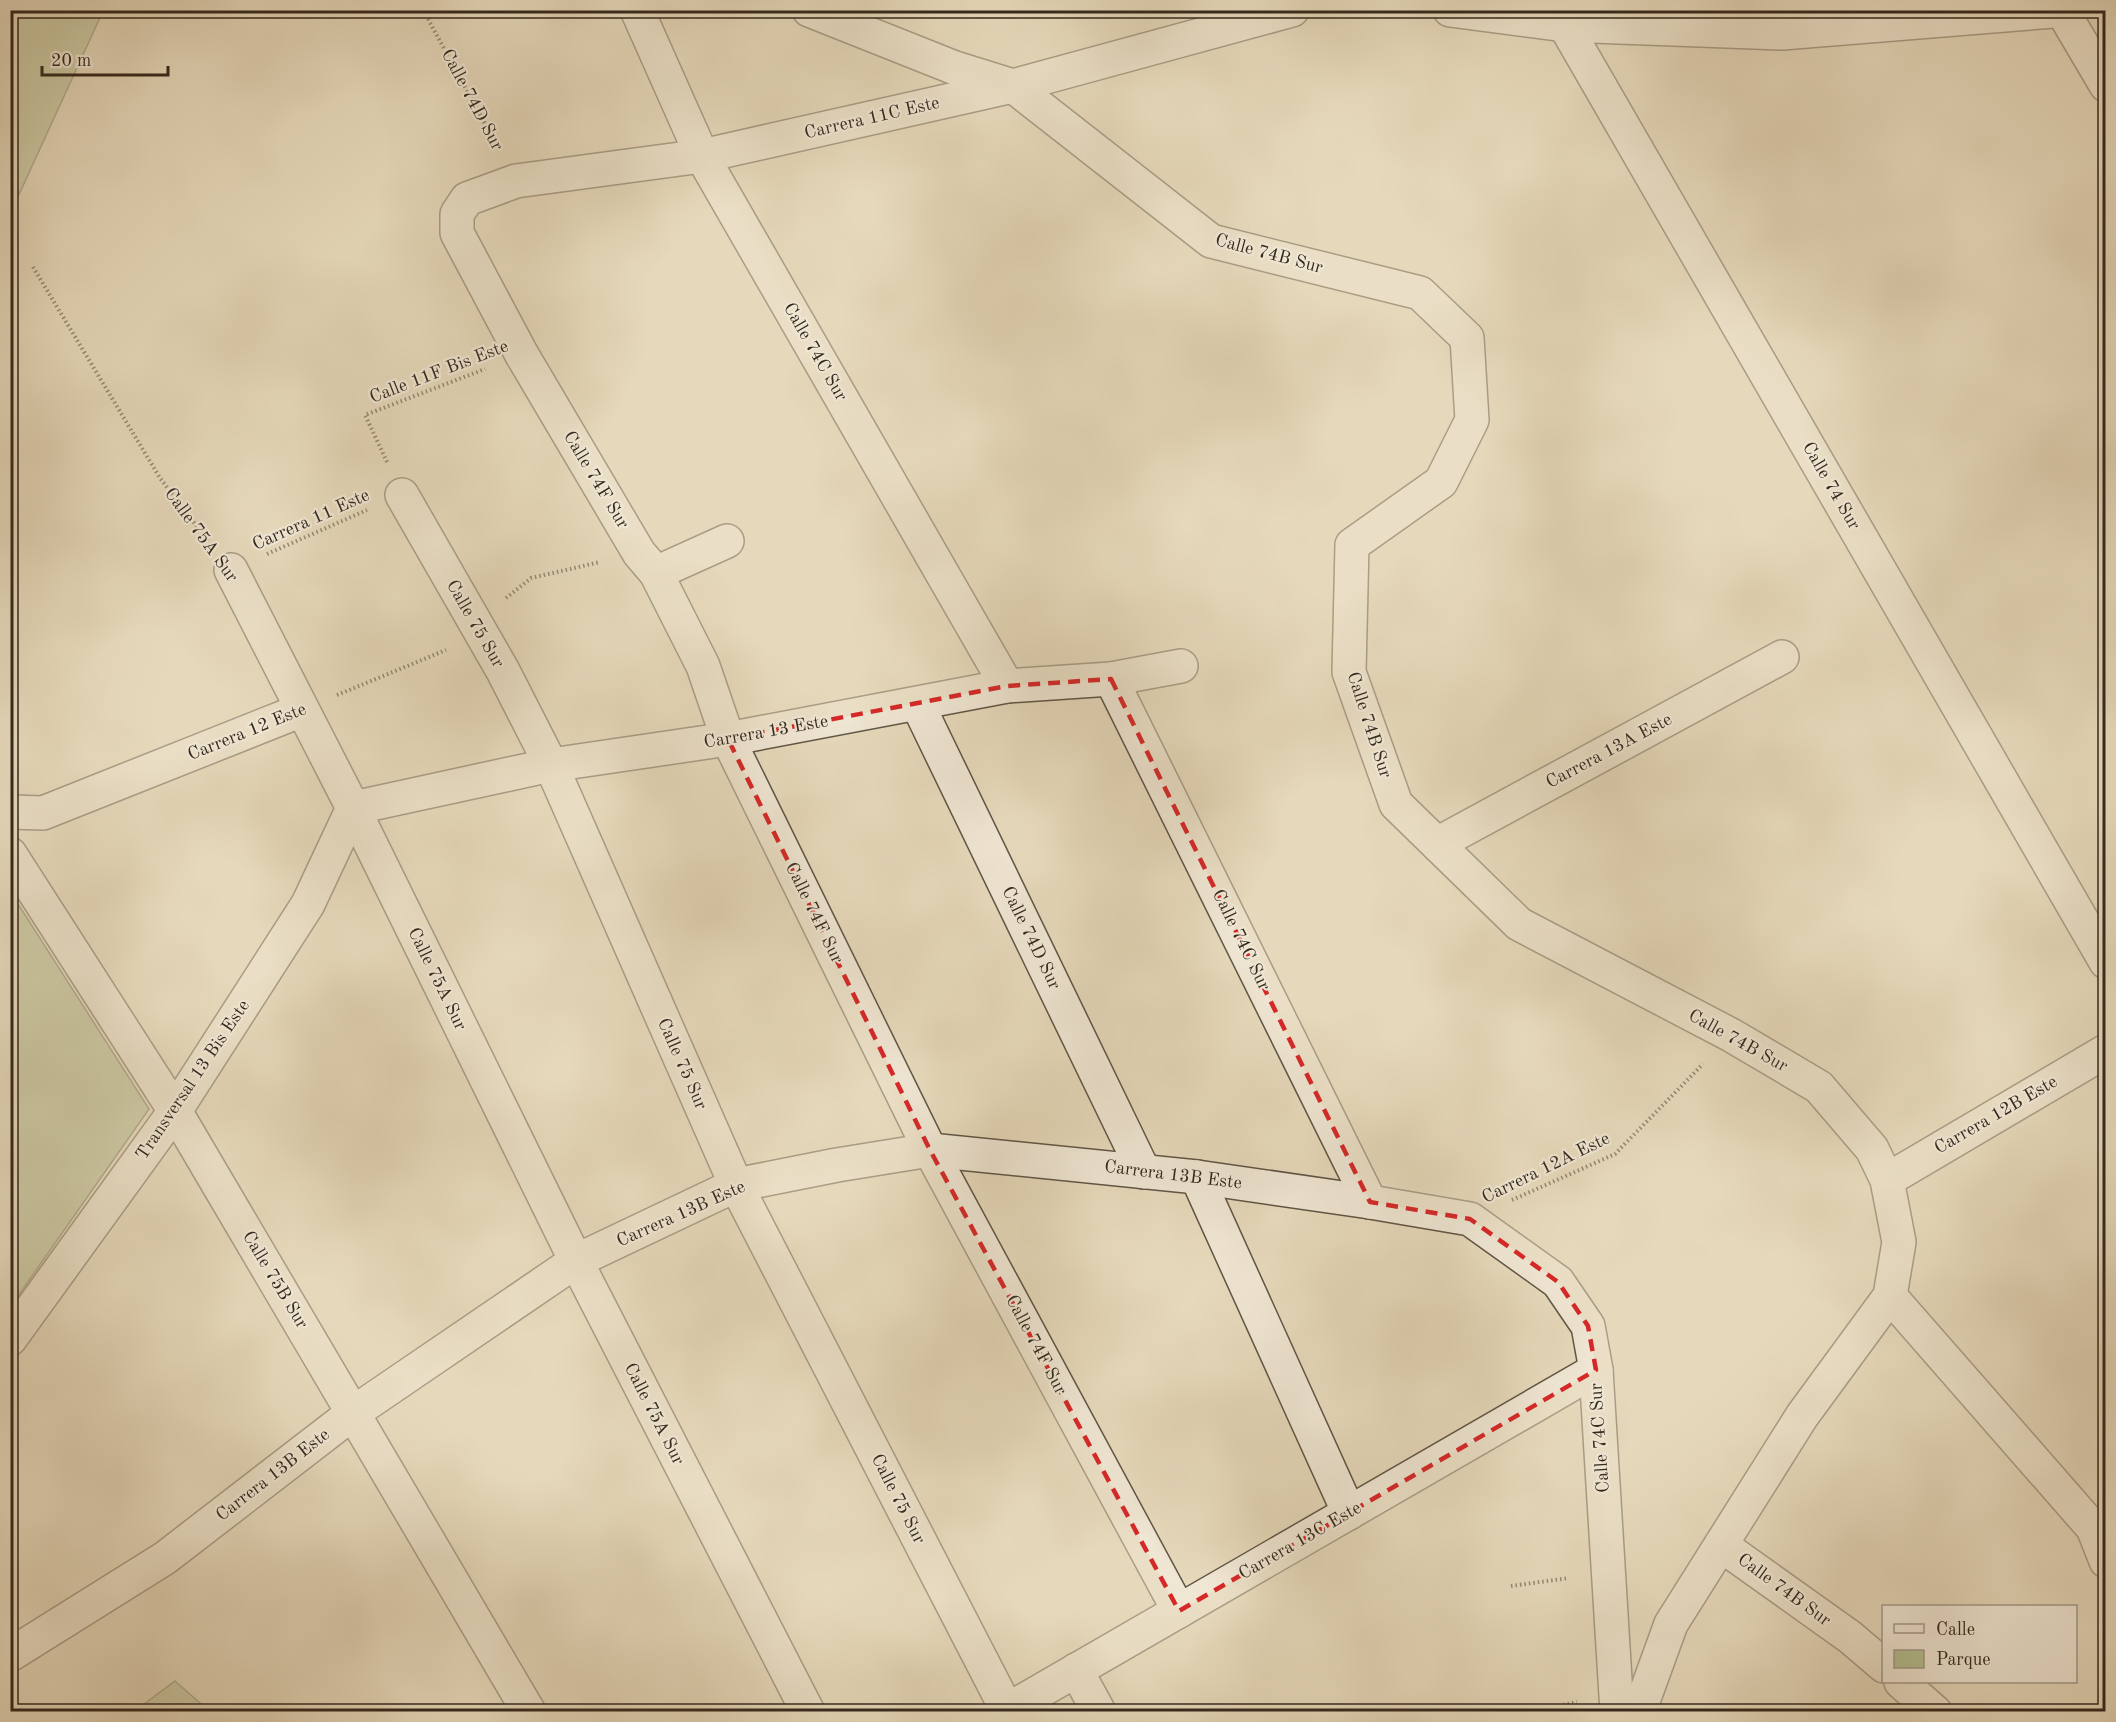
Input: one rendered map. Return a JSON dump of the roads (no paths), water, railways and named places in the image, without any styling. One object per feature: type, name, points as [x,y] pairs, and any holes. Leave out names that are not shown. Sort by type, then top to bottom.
[{"type":"street","name":"Calle 74C Sur","points":[[637,10],[702,156],[1007,686]]},
{"type":"street","points":[[809,10],[955,68],[1013,86]]},
{"type":"street","name":"Carrera 11C Este","points":[[457,214],[466,199],[516,181],[702,156],[1013,86],[1292,10]]},
{"type":"street","points":[[1450,10],[1782,33],[2065,11],[2106,85]]},
{"type":"street","name":"Calle 74 Sur","points":[[1560,18],[2106,962]]},
{"type":"street","name":"Calle 74B Sur","points":[[1013,86],[1211,241],[1420,293],[1467,338],[1472,420],[1441,482],[1352,545],[1348,672],[1396,804],[1519,924],[1731,1035],[1820,1088],[1872,1149],[1887,1180],[1899,1242],[1890,1296],[1802,1416],[1721,1545],[1850,1637],[1882,1664]]},
{"type":"street","name":"Calle 74F Sur","points":[[457,214],[457,233],[522,355],[647,563],[703,666],[728,739],[930,1150],[1179,1611]]},
{"type":"street","name":"Calle 75 Sur","points":[[402,495],[503,671],[550,765],[736,1185],[1006,1711]]},
{"type":"street","points":[[647,563],[727,541]]},
{"type":"street","name":"Calle 75A Sur","points":[[231,570],[353,808],[576,1262],[808,1712]]},
{"type":"street","name":"Carrera 13A Este","points":[[1437,844],[1782,657]]},
{"type":"street","name":"Carrera 13 Este","points":[[353,808],[550,765],[728,739],[918,705],[1007,686],[1112,679],[1181,666]]},
{"type":"street","name":"Calle 74C Sur","points":[[1112,679],[1370,1202]]},
{"type":"street","name":"Calle 74D Sur","points":[[918,705],[1144,1172]]},
{"type":"street","name":"Carrera 12 Este","points":[[10,812],[43,813],[302,710]]},
{"type":"street","name":"Transversal 13 Bis Este","points":[[10,1339],[175,1111],[308,904],[353,808]]},
{"type":"street","name":"Calle 75B Sur","points":[[10,854],[175,1111],[529,1712]]},
{"type":"street","name":"Carrera 12B Este","points":[[1887,1180],[2106,1051]]},
{"type":"street","name":"Carrera 13B Este","points":[[14,1648],[165,1558],[353,1413],[576,1262],[736,1185],[930,1150],[1197,1177],[1370,1202],[1470,1220]]},
{"type":"street","points":[[1197,1177],[1349,1513]]},
{"type":"street","name":"Calle 74C Sur","points":[[1470,1220],[1558,1282],[1588,1326],[1596,1370],[1608,1572],[1624,1706]]},
{"type":"street","points":[[1890,1296],[2093,1528],[2106,1561]]},
{"type":"street","name":"Carrera 13C Este","points":[[1006,1711],[1596,1370]]},
{"type":"street","points":[[1624,1706],[1671,1624],[1721,1545]]},
{"type":"street","points":[[1076,1670],[1099,1712]]},
{"type":"street","points":[[1902,1683],[1935,1712]]}]
